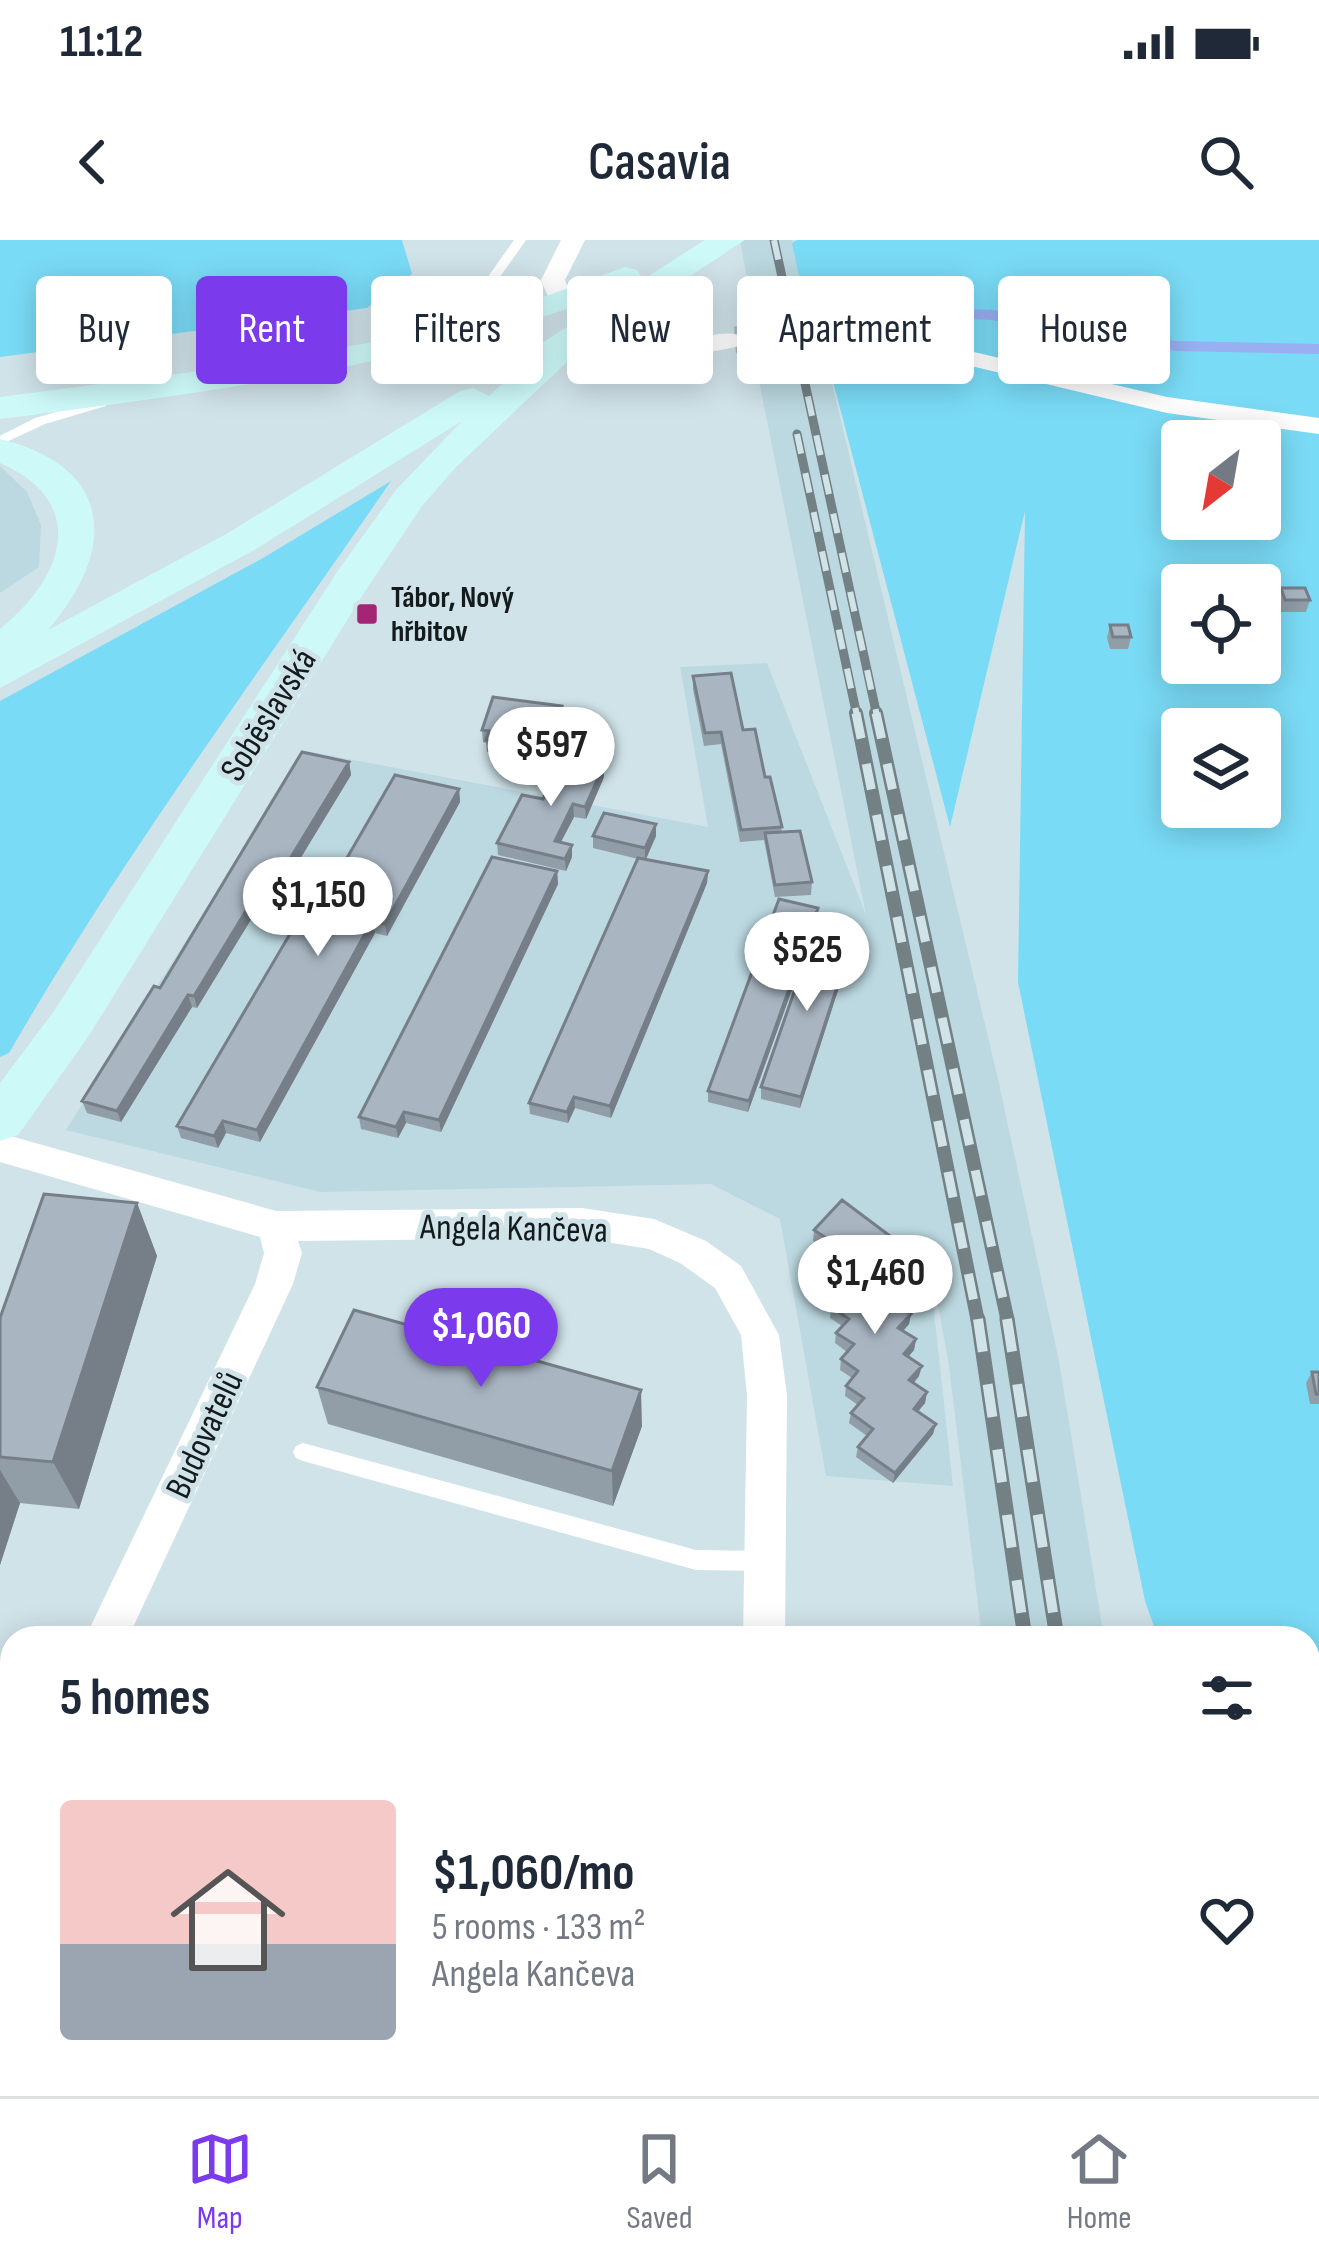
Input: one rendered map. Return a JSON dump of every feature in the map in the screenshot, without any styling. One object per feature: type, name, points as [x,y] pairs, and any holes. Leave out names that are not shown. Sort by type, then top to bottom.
[{"type":"main road","name":"Soběslavská","points":[[642,276],[705,240]]},
{"type":"main road","name":"Soběslavská","points":[[662,276],[728,240]]},
{"type":"main road","name":"Soběslavská","points":[[347,358],[496,326],[567,324]]},
{"type":"main road","points":[[0,674],[242,541],[567,329]]},
{"type":"main road","name":"Soběslavská","points":[[0,1121],[71,1024],[351,581],[409,498],[567,331]]},
{"type":"main road","name":"Soběslavská","points":[[0,408],[196,382]]},
{"type":"main road","points":[[0,446],[54,475],[72,503],[79,535],[74,569],[54,604],[0,650]]},
{"type":"street","points":[[567,309],[553,280],[573,240]]},
{"type":"street","points":[[713,344],[735,340]]},
{"type":"street","points":[[974,359],[1167,405],[1319,426]]},
{"type":"street","name":"Angela Kančeva","points":[[0,1147],[39,1162],[276,1226],[581,1222],[654,1234],[711,1264],[738,1290],[760,1335],[767,1394],[764,1626]]},
{"type":"street","name":"Budovatelů","points":[[112,1626],[274,1284],[283,1253],[276,1226]]},
{"type":"lane","points":[[495,276],[520,240]]},
{"type":"lane","points":[[0,446],[56,415],[196,384]]},
{"type":"lane","points":[[303,1452],[695,1559],[765,1562]]},
{"type":"shaded area","points":[[0,240],[402,240],[412,274],[371,276],[371,305],[347,311],[347,276],[196,276],[196,331],[172,334],[172,276],[36,276],[36,352],[0,357]]},
{"type":"shaded area","points":[[740,240],[792,240],[800,276],[747,276]]},
{"type":"shaded area","points":[[1319,240],[1319,1626],[1154,1626],[1145,1601],[1018,982],[1025,511],[950,827],[834,384],[974,384],[974,276],[799,276],[792,243]]},
{"type":"shaded area","points":[[760,384],[832,384],[998,1079],[1059,1361],[1102,1626],[981,1626],[949,1366],[926,1238],[953,1486],[826,1476],[780,1219],[711,1184],[321,1192],[66,1130],[306,751],[708,827],[680,667],[767,663],[866,915]]},
{"type":"shaded area","points":[[0,466],[27,492],[41,525],[39,567],[0,593]]},
{"type":"shaded area","points":[[391,481],[146,834],[9,1053],[0,1057],[0,701],[263,558]]},
{"type":"building","points":[[1281,588],[1305,588],[1310,600],[1285,600]]},
{"type":"building","points":[[1110,625],[1128,625],[1131,637],[1113,637]]},
{"type":"building","points":[[731,673],[743,730],[755,729],[782,827],[741,830],[721,732],[705,733],[693,676]]},
{"type":"building","points":[[493,697],[562,706],[551,739],[519,735],[517,743],[486,740],[489,731],[482,730]]},
{"type":"building","points":[[302,752],[349,762],[277,880],[266,878],[117,1111],[82,1101],[154,986],[160,988]]},
{"type":"building","points":[[562,757],[604,765],[585,807],[573,804],[555,841],[572,845],[565,859],[497,843],[522,795],[543,799]]},
{"type":"building","points":[[395,775],[459,789],[385,924],[372,921],[257,1130],[223,1121],[214,1136],[177,1126],[307,905],[318,908]]},
{"type":"building","points":[[604,813],[656,824],[645,848],[593,836]]},
{"type":"building","points":[[800,831],[812,882],[775,885],[765,833]]},
{"type":"building","points":[[492,857],[557,871],[439,1120],[404,1112],[396,1127],[359,1117]]},
{"type":"building","points":[[638,858],[708,871],[610,1106],[574,1097],[567,1112],[529,1103]]},
{"type":"building","points":[[779,899],[818,908],[749,1101],[708,1091]]},
{"type":"building","points":[[816,929],[853,938],[801,1097],[761,1087]]},
{"type":"building","points":[[44,1194],[137,1203],[53,1462],[0,1457],[0,1318]]},
{"type":"building","points":[[842,1200],[894,1239],[883,1252],[900,1263],[887,1277],[905,1288],[893,1302],[911,1314],[898,1328],[916,1339],[904,1354],[922,1366],[909,1380],[927,1392],[914,1409],[936,1424],[895,1473],[858,1447],[873,1429],[851,1413],[864,1398],[846,1386],[858,1371],[841,1359],[854,1344],[836,1333],[849,1319],[831,1307],[844,1293],[827,1282],[840,1268],[822,1257],[835,1244],[814,1230]]},
{"type":"building","points":[[354,1310],[641,1390],[612,1471],[317,1387]]},
{"type":"building","points":[[1312,1372],[1319,1372],[1319,1394],[1316,1394]]},
{"type":"waterway","points":[[974,314],[1103,339],[1319,349]]},
{"type":"railway","points":[[774,240],[877,716]]},
{"type":"railway","points":[[797,434],[857,716]]},
{"type":"railway","points":[[856,713],[978,1322]]},
{"type":"railway","points":[[876,713],[1008,1322]]},
{"type":"railway","points":[[978,1319],[1023,1626]]},
{"type":"railway","points":[[1007,1319],[1055,1626]]},
{"type":"place","name":"Tábor, Nový hřbitov","points":[[367,614]]}]
